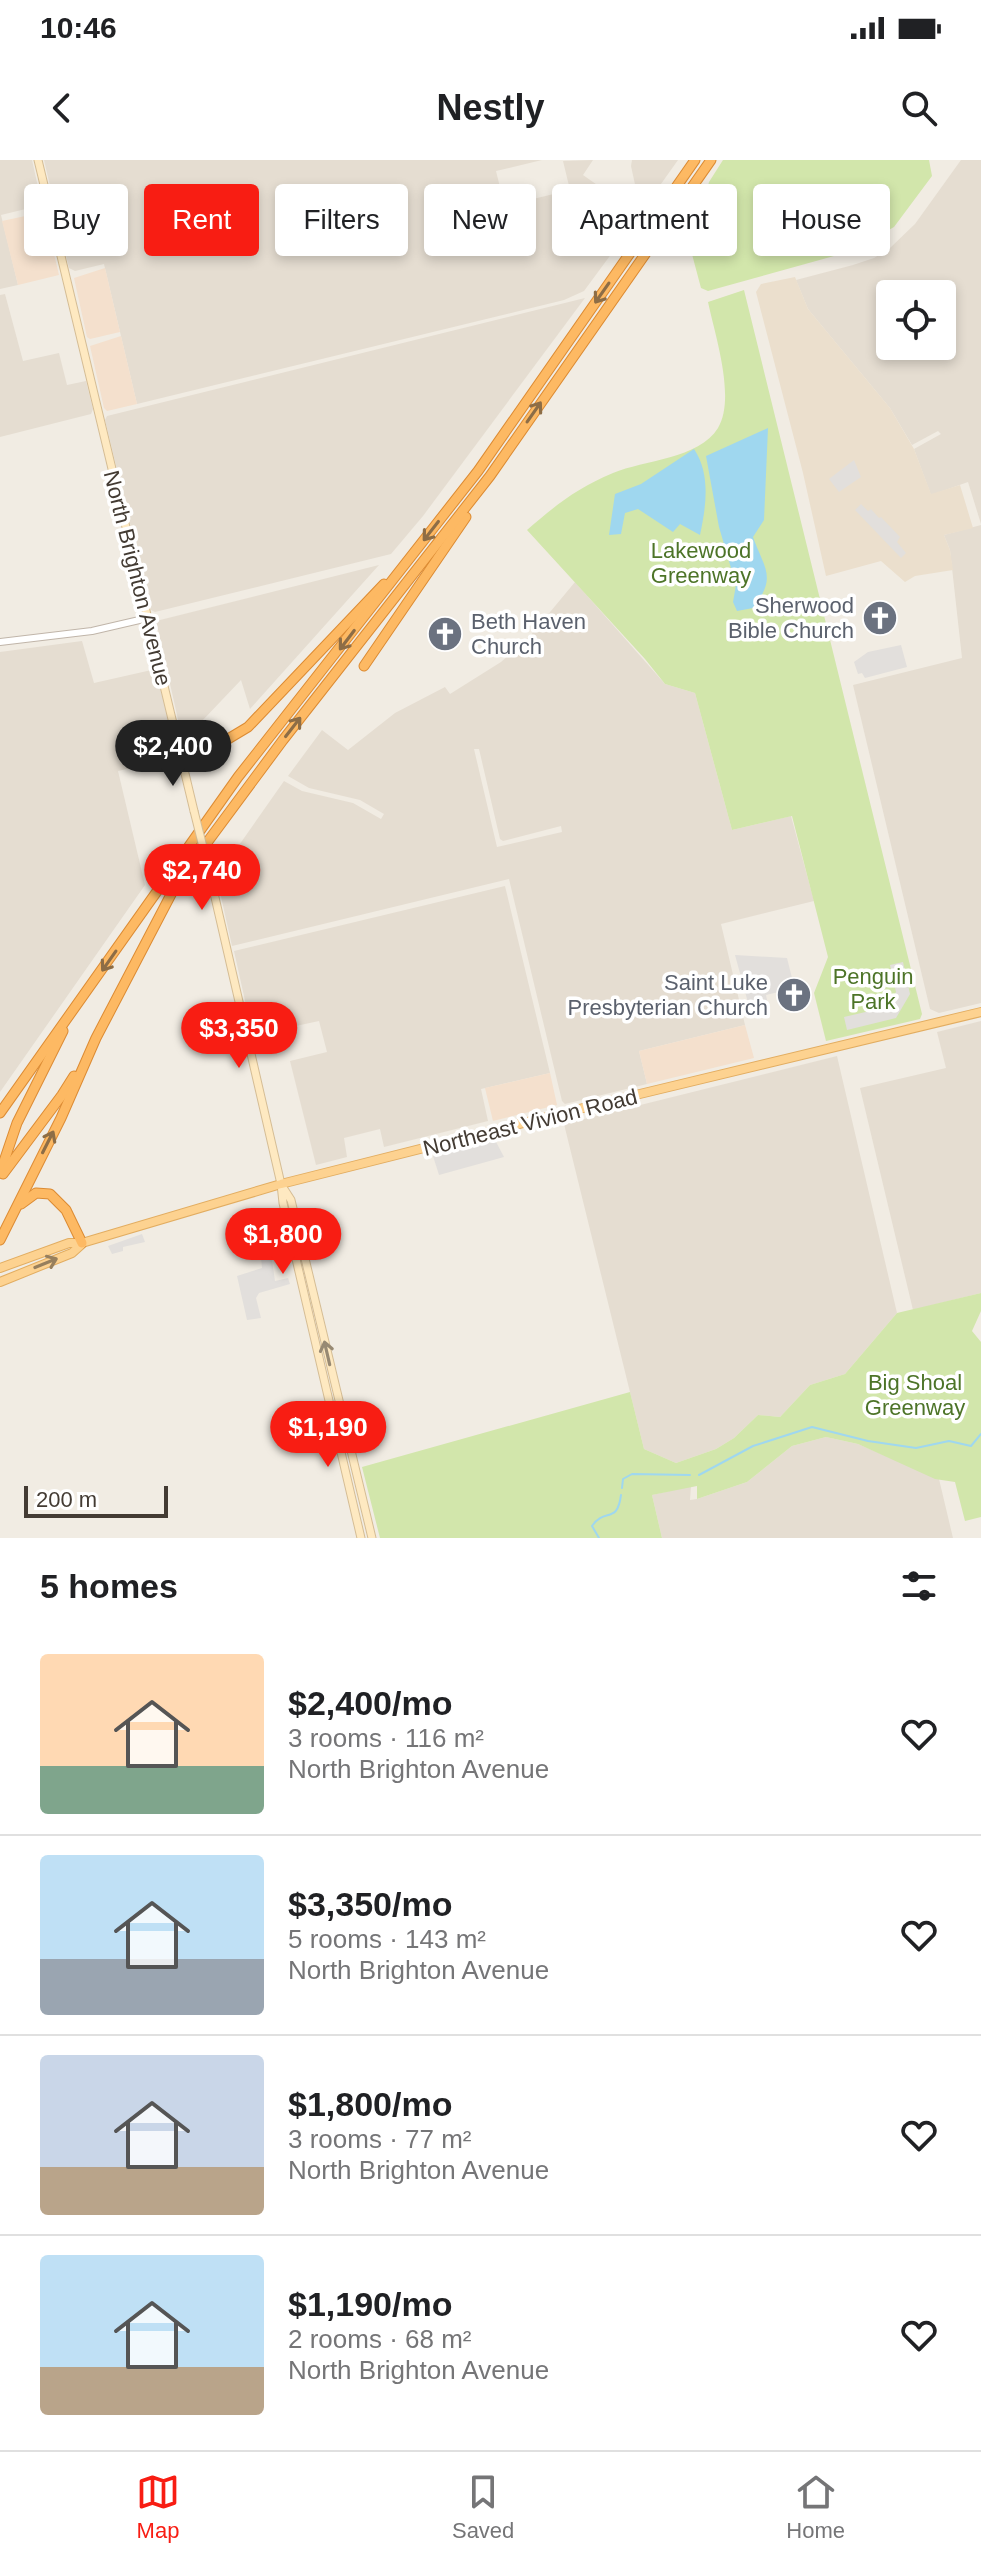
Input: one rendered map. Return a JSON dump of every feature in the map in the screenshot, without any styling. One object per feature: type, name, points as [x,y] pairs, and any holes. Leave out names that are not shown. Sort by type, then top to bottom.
[{"type":"highway","points":[[0,1113],[238,777],[478,471],[695,160]]},
{"type":"highway","points":[[0,1176],[62,1095],[96,1038],[177,883],[283,740],[490,476],[711,160]]},
{"type":"highway","points":[[364,666],[481,495],[490,476]]},
{"type":"highway","points":[[182,757],[213,748],[248,727],[412,555]]},
{"type":"highway","points":[[0,1176],[17,1123],[74,1010]]},
{"type":"highway","points":[[0,1240],[61,1118],[96,1038]]},
{"type":"highway","points":[[13,1212],[32,1194],[50,1194],[66,1210],[82,1243]]},
{"type":"main road","name":"North Brighton Avenue","points":[[38,160],[208,867],[361,1538]]},
{"type":"main road","name":"Northeast Vivion Road","points":[[0,1268],[69,1243],[82,1243],[281,1184],[632,1095],[981,1012]]},
{"type":"main road","name":"North Brighton Avenue","points":[[281,1184],[291,1200],[372,1538]]},
{"type":"main road","name":"Northeast Vivion Road","points":[[4,1280],[72,1253],[82,1243]]},
{"type":"street","points":[[0,642],[92,631],[148,618]]},
{"type":"shaded area","points":[[0,160],[32,160],[37,184],[24,184],[24,209],[1,215],[18,285],[0,289]]},
{"type":"shaded area","points":[[44,160],[542,160],[496,171],[499,184],[424,184],[424,256],[536,256],[536,198],[552,194],[552,256],[610,256],[584,291],[564,300],[137,404],[104,264],[75,271],[69,268],[66,256],[128,256],[128,184],[50,184]]},
{"type":"shaded area","points":[[593,160],[583,175],[596,184],[569,184],[563,161]]},
{"type":"shaded area","points":[[632,160],[678,160],[661,184],[635,184]]},
{"type":"shaded area","points":[[961,160],[981,160],[981,524],[968,482],[931,495],[914,449],[941,434],[938,431],[912,445],[890,408],[808,309],[796,280],[877,256],[890,256],[890,248],[915,224]]},
{"type":"shaded area","points":[[24,216],[24,256],[54,256],[59,275],[18,285],[2,221]]},
{"type":"shaded area","points":[[105,268],[120,332],[90,339],[74,278]]},
{"type":"shaded area","points":[[795,277],[808,309],[890,408],[914,449],[931,494],[960,485],[973,528],[944,535],[953,570],[915,576],[905,582],[881,561],[826,576],[756,292],[761,284]]},
{"type":"shaded area","points":[[5,294],[23,361],[59,353],[67,385],[86,381],[93,409],[91,414],[0,437],[0,295]]},
{"type":"shaded area","points":[[585,298],[423,516],[391,554],[155,612],[151,610],[105,420],[107,416]]},
{"type":"shaded area","points":[[121,336],[137,404],[107,411],[90,346]]},
{"type":"shaded area","points":[[854,460],[861,477],[839,492],[829,479]]},
{"type":"shaded area","points":[[861,504],[881,517],[900,537],[897,542],[906,553],[901,558],[855,510]]},
{"type":"shaded area","points":[[981,525],[981,1003],[939,1013],[930,1009],[853,685],[962,658],[950,550],[944,535]]},
{"type":"shaded area","points":[[379,565],[250,709],[241,680],[202,721],[181,733],[156,621]]},
{"type":"shaded area","points":[[575,582],[665,684],[695,693],[732,830],[791,816],[814,901],[721,924],[745,1025],[639,1051],[647,1084],[565,1104],[509,879],[232,946],[218,883],[223,868],[284,781],[302,791],[353,803],[381,819],[384,814],[360,800],[309,788],[288,776],[322,730],[348,750],[395,713],[445,687],[450,694],[501,662],[531,635]],"holes":[[[474,749],[479,749],[500,839],[503,841],[561,826],[562,832],[497,847]]]},
{"type":"shaded area","points":[[82,641],[94,683],[156,669],[176,754],[173,758],[118,771],[145,885],[0,1092],[0,652]]},
{"type":"shaded area","points":[[901,645],[907,667],[865,678],[862,673],[858,674],[854,662],[868,652]]},
{"type":"shaded area","points":[[505,886],[550,1073],[481,1089],[488,1121],[384,1147],[380,1129],[344,1138],[347,1157],[316,1165],[290,1061],[327,1052],[319,1021],[282,1029],[277,1006],[248,1014],[234,951]]},
{"type":"shaded area","points":[[735,955],[787,958],[793,982],[787,990],[766,995],[768,1005],[750,1010]]},
{"type":"shaded area","points":[[903,962],[910,994],[896,1018],[847,1030],[844,1017],[887,1007],[896,992],[890,965]]},
{"type":"shaded area","points":[[981,1021],[981,1293],[913,1310],[860,1088],[946,1068],[937,1032]]},
{"type":"shaded area","points":[[745,1025],[754,1058],[647,1084],[639,1051]]},
{"type":"shaded area","points":[[837,1056],[897,1313],[845,1374],[810,1385],[780,1417],[758,1415],[734,1438],[716,1449],[676,1463],[644,1449],[564,1124]]},
{"type":"shaded area","points":[[550,1073],[557,1105],[493,1121],[485,1088]]},
{"type":"shaded area","points":[[495,1140],[504,1157],[439,1175],[433,1156]]},
{"type":"shaded area","points":[[142,1234],[145,1242],[123,1247],[123,1251],[112,1254],[108,1246]]},
{"type":"shaded area","points":[[270,1246],[275,1281],[288,1278],[290,1284],[259,1293],[256,1298],[261,1318],[247,1320],[237,1276],[262,1268],[260,1247]]},
{"type":"shaded area","points":[[826,1437],[858,1444],[939,1479],[953,1538],[662,1538],[652,1495],[691,1486],[690,1500],[697,1499],[747,1482],[792,1446]]},
{"type":"green space","points":[[723,160],[929,160],[932,176],[890,229],[890,184],[753,184],[753,256],[834,256],[708,291],[701,288],[692,256],[737,256],[737,184],[709,182]]},
{"type":"green space","name":"Lakewood Greenway","points":[[744,290],[922,1014],[920,1019],[826,1041],[814,993],[828,957],[792,816],[732,830],[695,693],[665,684],[527,530],[588,485],[626,469],[685,452],[709,438],[718,428],[723,415],[725,384],[708,302]]},
{"type":"green space","name":"Big Shoal Greenway","points":[[981,1293],[981,1311],[972,1331],[981,1342],[981,1517],[965,1521],[955,1482],[935,1479],[858,1444],[826,1437],[792,1446],[747,1482],[697,1499],[697,1486],[652,1495],[662,1538],[380,1538],[362,1467],[630,1392],[644,1449],[676,1463],[716,1449],[734,1438],[758,1415],[780,1417],[810,1385],[845,1374],[897,1313]]},
{"type":"water","points":[[768,428],[764,520],[753,537],[765,566],[767,581],[753,608],[737,611],[733,602],[736,585],[719,527],[706,456]]},
{"type":"water","points":[[694,449],[705,480],[700,535],[680,524],[673,532],[638,509],[625,513],[621,534],[609,535],[615,494],[641,484]]},
{"type":"waterway","points":[[699,1475],[753,1446],[812,1427],[868,1441],[916,1448],[949,1441],[971,1446],[981,1434]]},
{"type":"waterway","points":[[622,1488],[623,1479],[632,1474],[690,1475]]},
{"type":"waterway","points":[[599,1538],[592,1526],[601,1517],[617,1510],[621,1495]]},
{"type":"place","name":"Sherwood Bible Church","points":[[880,618]]},
{"type":"place","name":"Beth Haven Church","points":[[445,634]]},
{"type":"place","name":"Saint Luke Presbyterian Church","points":[[794,995]]},
{"type":"park label","name":"Penguin Park","points":[[873,988]]}]
